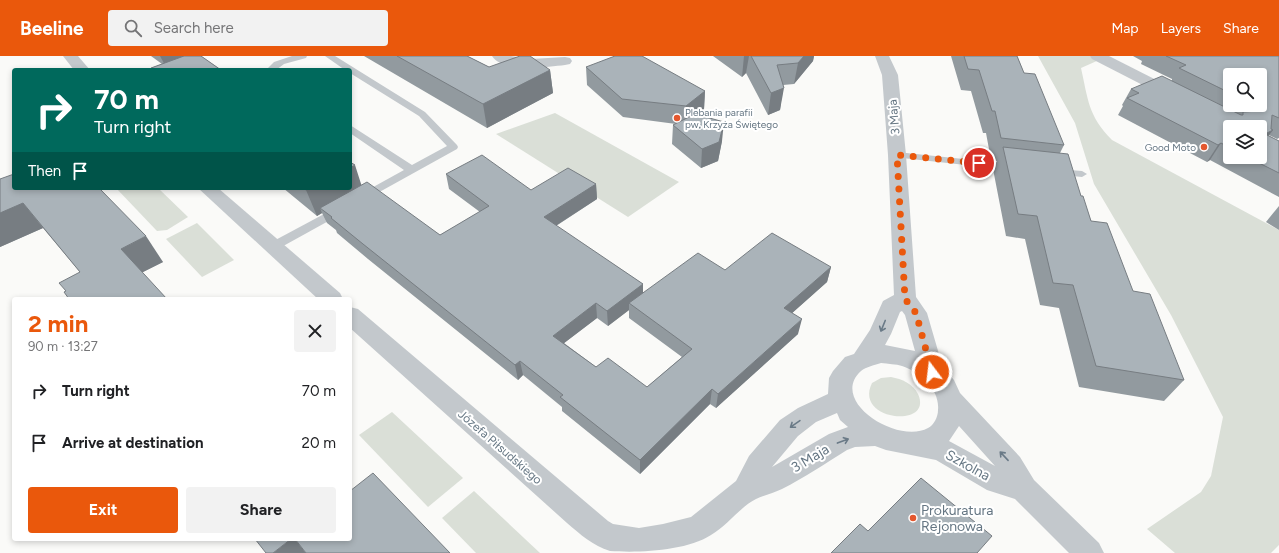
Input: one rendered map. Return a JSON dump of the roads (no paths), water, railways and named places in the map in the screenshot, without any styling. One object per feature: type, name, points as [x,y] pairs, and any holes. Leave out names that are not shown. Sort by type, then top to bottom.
[{"type":"street","points":[[70,56],[80,68]]},
{"type":"street","points":[[499,56],[508,62],[530,64],[565,61]]},
{"type":"street","name":"3 Maja","points":[[882,56],[890,75],[897,155],[905,299]]},
{"type":"street","points":[[1097,56],[1189,102]]},
{"type":"street","points":[[209,190],[330,297]]},
{"type":"street","points":[[864,357],[880,334],[891,307],[905,299],[916,313],[932,372]]},
{"type":"street","name":"Józefa Piłsudskiego","points":[[352,317],[598,531],[610,537],[652,546]]},
{"type":"street","points":[[880,354],[900,356],[916,362],[932,372],[944,384],[951,400],[951,418],[944,430],[932,438],[911,443],[896,442],[876,436],[865,429],[849,413],[842,399],[839,386],[843,375],[851,364],[864,357],[880,354]]},
{"type":"street","name":"3 Maja","points":[[746,490],[758,464],[789,428],[807,415],[842,399]]},
{"type":"street","name":"Szkolna","points":[[951,400],[1011,465],[1024,489],[1089,553]]},
{"type":"street","name":"3 Maja","points":[[652,546],[701,526],[746,490],[772,481],[838,442],[855,436],[876,436]]},
{"type":"street","name":"Szkolna","points":[[911,443],[941,450],[996,480],[1024,489]]},
{"type":"lane","points":[[272,68],[280,62],[303,56]]},
{"type":"lane","points":[[329,56],[348,68]]},
{"type":"lane","points":[[272,247],[453,147],[422,114],[352,70]]},
{"type":"lane","points":[[352,129],[412,170]]},
{"type":"lane","points":[[897,155],[1020,168]]},
{"type":"lane","points":[[1044,170],[1082,174]]},
{"type":"place","name":"Plebania parafii pw. Krzyża Świętego","points":[[677,118]]},
{"type":"place","name":"Good Moto","points":[[1204,147]]},
{"type":"place","name":"Prokuratura Rejonowa","points":[[913,518]]}]
